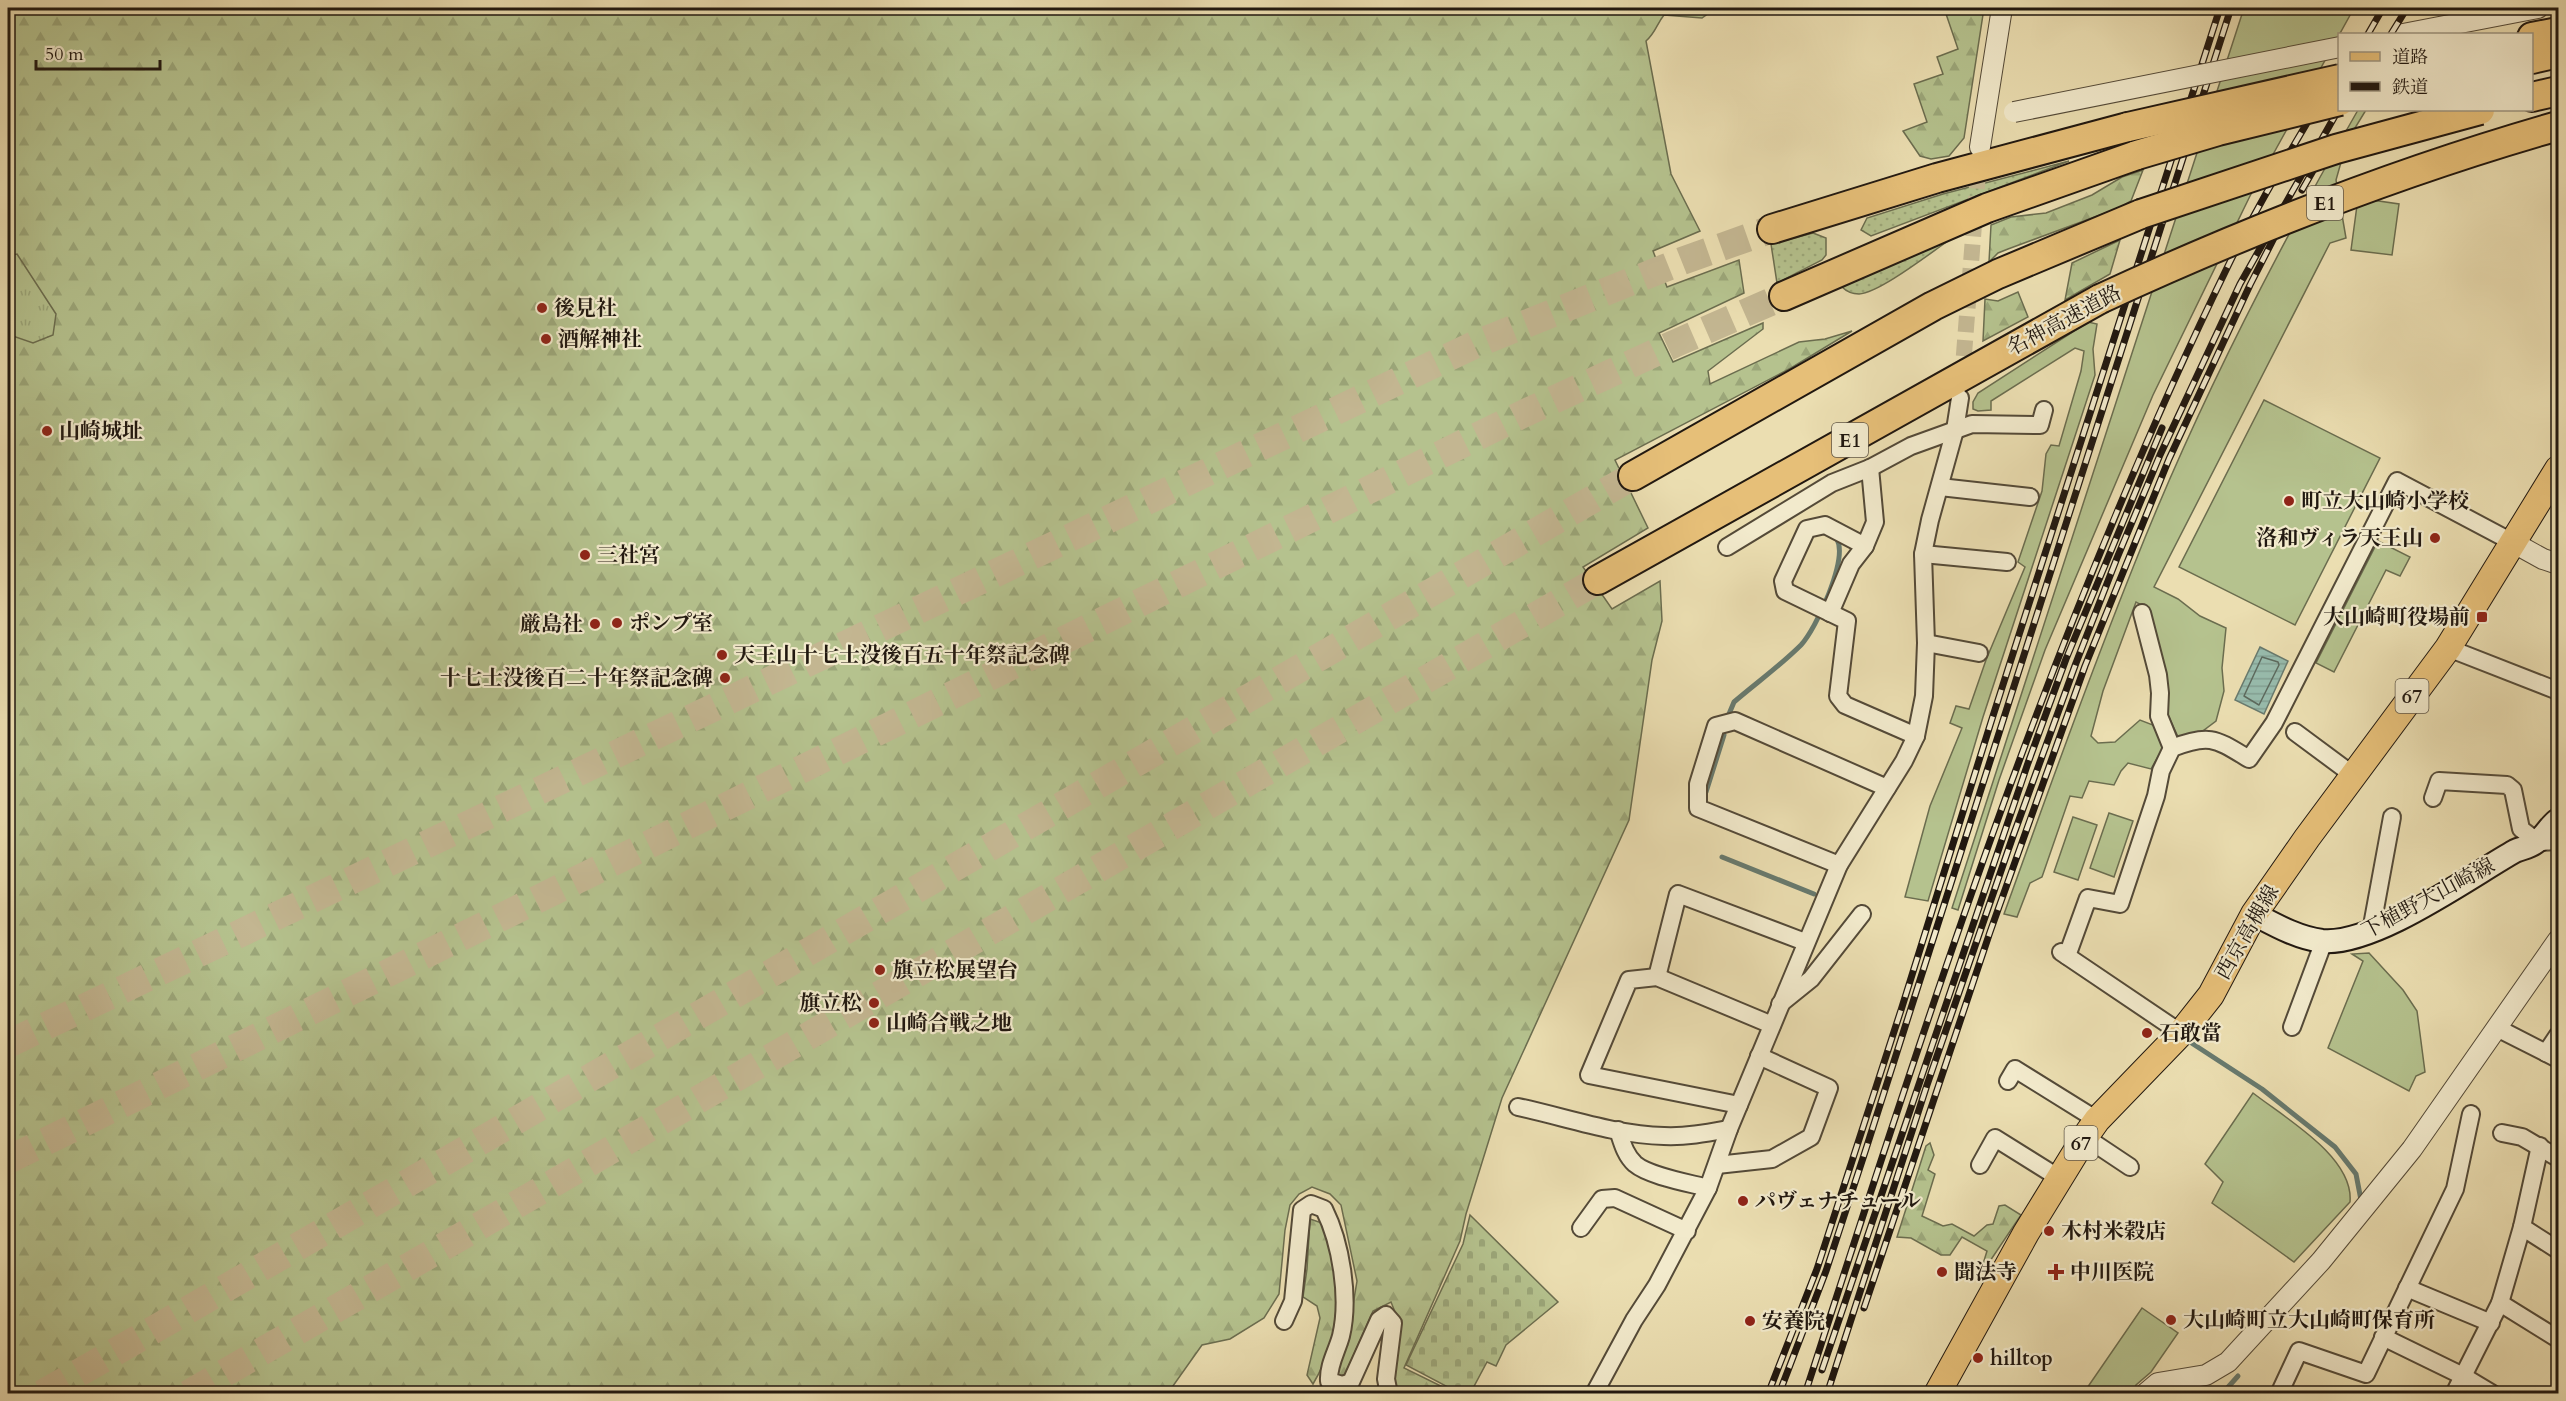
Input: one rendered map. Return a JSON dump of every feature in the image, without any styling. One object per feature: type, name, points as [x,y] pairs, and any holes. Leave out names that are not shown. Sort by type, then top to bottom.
[{"type":"highway","points":[[2533,37],[2559,32]]},
{"type":"highway","points":[[2533,59],[2559,53]]},
{"type":"highway","points":[[1772,229],[1937,178],[2128,127],[2338,79]]},
{"type":"highway","points":[[2533,97],[2559,91]]},
{"type":"highway","points":[[1784,296],[1988,208],[2137,154],[2338,101]]},
{"type":"highway","name":"E1","points":[[1633,476],[1933,306],[1998,274],[2141,214],[2336,149],[2476,111]]},
{"type":"highway","name":"名神高速道路","points":[[1598,580],[2100,299],[2275,221],[2446,160],[2559,126]]},
{"type":"main road","name":"西京高槻線","points":[[1937,1394],[1986,1304],[2091,1128],[2181,1033],[2211,995],[2254,914],[2353,775],[2448,648],[2559,469]]},
{"type":"main road","name":"下植野大山崎線","points":[[2254,914],[2310,939],[2324,941],[2357,937],[2449,891],[2517,850],[2548,842],[2550,825],[2559,820]]},
{"type":"street","points":[[1980,147],[2002,8]]},
{"type":"street","points":[[2408,33],[2538,8]]},
{"type":"street","points":[[1985,118],[2338,47]]},
{"type":"street","points":[[1594,1394],[1687,1231],[1708,1188],[1738,1105],[1839,865],[1904,761],[1916,736],[1924,696],[1926,643],[1923,554],[1955,430],[1960,398]]},
{"type":"street","points":[[1727,547],[1832,483],[1870,468],[1911,446],[1972,424],[2040,425],[2044,410]]},
{"type":"street","points":[[1830,613],[1851,564],[1865,546],[1875,522],[1870,468]]},
{"type":"street","points":[[2181,1033],[2064,954],[2088,898],[2120,904],[2156,796],[2161,771],[2172,748],[2205,738],[2217,740],[2249,759],[2274,723],[2397,481],[2543,559],[2559,564]]},
{"type":"street","points":[[1940,487],[2030,497]]},
{"type":"street","points":[[1865,546],[1825,525],[1808,529],[1783,581],[1785,591],[1847,621],[1838,696],[1845,705],[1916,736]]},
{"type":"street","points":[[1923,554],[2007,562]]},
{"type":"street","points":[[2142,613],[2158,675],[2159,716],[2172,748]]},
{"type":"street","points":[[1926,643],[1979,653]]},
{"type":"street","points":[[2448,648],[2559,691]]},
{"type":"street","points":[[1839,865],[1698,808],[1698,784],[1716,726],[1735,721],[1887,788]]},
{"type":"street","points":[[2295,732],[2353,775]]},
{"type":"street","points":[[2433,798],[2439,781],[2507,785],[2512,790],[2521,829],[2548,842]]},
{"type":"street","points":[[2371,931],[2392,817]]},
{"type":"street","points":[[1657,977],[1678,894],[1805,942]]},
{"type":"street","points":[[1780,1004],[1811,979],[1862,914]]},
{"type":"street","points":[[2145,1394],[2158,1383],[2206,1375],[2228,1362],[2321,1261],[2412,1149],[2559,940]]},
{"type":"street","points":[[2292,1027],[2324,941]]},
{"type":"street","points":[[1738,1105],[1589,1075],[1629,980],[1657,977],[1772,1025]]},
{"type":"street","points":[[2498,1028],[2552,1056],[2559,1035]]},
{"type":"street","points":[[1717,1165],[1772,1159],[1811,1137],[1829,1088],[1759,1056]]},
{"type":"street","points":[[2008,1081],[2015,1069],[2091,1128],[2130,1167]]},
{"type":"street","points":[[1518,1107],[1618,1130],[1663,1136],[1729,1130]]},
{"type":"street","points":[[2279,1394],[2299,1351],[2366,1374],[2456,1189],[2471,1114]]},
{"type":"street","points":[[1618,1130],[1624,1150],[1635,1165],[1646,1171],[1708,1188]]},
{"type":"street","points":[[2502,1132],[2522,1137],[2559,1158]]},
{"type":"street","points":[[1980,1165],[1995,1138],[2060,1178]]},
{"type":"street","points":[[2454,1394],[2500,1303],[2522,1227],[2540,1146]]},
{"type":"street","points":[[1581,1228],[1602,1199],[1615,1198],[1687,1231]]},
{"type":"street","points":[[1284,1321],[1293,1301],[1302,1210],[1311,1204],[1323,1209],[1332,1226],[1344,1286],[1341,1335],[1328,1373],[1329,1381],[1341,1385],[1351,1382],[1379,1320],[1386,1315],[1393,1323],[1386,1379],[1389,1394]]},
{"type":"street","points":[[2522,1227],[2559,1250]]},
{"type":"street","points":[[2407,1288],[2491,1323]]},
{"type":"street","points":[[2500,1303],[2559,1339]]},
{"type":"street","points":[[2383,1337],[2463,1376],[2493,1394]]},
{"type":"green space","points":[[8,8],[1716,8],[1702,18],[1664,15],[1646,41],[1671,174],[1700,231],[1653,251],[1667,287],[1739,260],[1744,293],[1659,333],[1673,362],[1763,323],[1763,329],[1708,371],[1710,384],[1799,342],[1825,339],[1852,331],[1791,368],[1615,460],[1648,528],[1583,567],[1612,609],[1660,581],[1662,621],[1652,660],[1629,820],[1502,1098],[1466,1214],[1460,1241],[1404,1368],[1455,1393],[1396,1393],[1393,1379],[1401,1327],[1391,1302],[1373,1311],[1343,1379],[1334,1377],[1349,1329],[1357,1281],[1341,1205],[1330,1194],[1312,1187],[1299,1194],[1290,1205],[1285,1230],[1279,1294],[1264,1318],[1230,1339],[1202,1345],[1168,1393],[8,1393]]},
{"type":"green space","points":[[1944,8],[1984,8],[1964,138],[1949,156],[1931,159],[1920,156],[1903,131],[1927,122],[1914,84],[1943,74],[1937,57],[1958,49]]},
{"type":"green space","points":[[2244,8],[2354,8],[2340,33],[2338,33],[2338,37],[2250,196],[2153,395],[2045,650],[1999,780],[1958,910],[1952,908]]},
{"type":"green space","points":[[2357,111],[2365,111],[2347,141],[2336,180],[2346,238],[2330,243],[2154,587],[2178,599],[2200,616],[2226,628],[2222,668],[2224,691],[2216,721],[2200,733],[2179,739],[2168,715],[2168,693],[2147,608],[2136,602],[2103,691],[2091,736],[2098,743],[2115,742],[2140,720],[2153,725],[2164,746],[2151,769],[2128,763],[2114,785],[2089,781],[2082,798],[2070,796],[2042,877],[2030,883],[2017,917],[2004,914],[2100,652],[2158,506],[2238,333],[2296,221]]},
{"type":"green space","points":[[2069,161],[1871,236],[1861,230],[1867,218],[1943,194]]},
{"type":"green space","points":[[2143,170],[2131,201],[2119,208],[1998,253],[1989,262],[1991,225],[2011,217],[2046,213],[2092,195],[2122,177]]},
{"type":"green space","points":[[2358,198],[2399,204],[2392,255],[2351,250]]},
{"type":"green space","points":[[1813,233],[1826,238],[1826,255],[1822,260],[1777,283],[1771,244]]},
{"type":"green space","points":[[2120,240],[2110,274],[2065,300],[2072,263]]},
{"type":"green space","points":[[1948,241],[1904,272],[1868,292],[1854,294],[1842,287],[1886,264]]},
{"type":"green space","points":[[17,254],[56,314],[53,335],[33,343],[13,336],[8,339],[8,256]]},
{"type":"green space","points":[[2018,292],[2028,317],[1983,341],[1985,299],[1998,301]]},
{"type":"green space","points":[[2088,322],[2097,324],[2093,349],[2095,375],[1983,717],[1928,901],[1905,897],[1930,806],[1962,728],[1950,723],[1956,706],[1969,709],[1986,660],[2025,567],[2018,562],[2042,491],[2046,454],[2051,445],[2059,446],[2081,371],[2084,351],[2075,348],[1991,401],[1991,410],[1973,409],[1973,402],[1978,393]]},
{"type":"green space","points":[[2264,400],[2380,458],[2295,625],[2179,567]]},
{"type":"green space","points":[[2378,541],[2410,557],[2400,576],[2386,570],[2334,672],[2316,663]]},
{"type":"green space","points":[[2109,813],[2133,821],[2114,877],[2090,868]]},
{"type":"green space","points":[[2073,817],[2097,825],[2078,880],[2054,872]]},
{"type":"green space","points":[[2369,953],[2403,990],[2417,1011],[2425,1072],[2416,1076],[2409,1091],[2328,1048],[2363,961],[2352,954]]},
{"type":"green space","points":[[2253,1093],[2299,1127],[2330,1154],[2348,1185],[2350,1202],[2294,1262],[2212,1203],[2223,1182],[2205,1164]]},
{"type":"green space","points":[[1930,1143],[1934,1155],[1928,1170],[1935,1174],[1922,1216],[1943,1226],[1952,1224],[1974,1236],[1987,1225],[1993,1224],[1999,1206],[2005,1205],[2021,1215],[1986,1267],[1983,1264],[1987,1251],[1962,1237],[1950,1255],[1941,1255],[1911,1238],[1897,1237],[1926,1146]]},
{"type":"green space","points":[[1470,1215],[1558,1302],[1506,1345],[1496,1366],[1487,1362],[1472,1390],[1459,1393],[1406,1365],[1463,1244]]},
{"type":"green space","points":[[1310,1219],[1322,1223],[1336,1284],[1336,1305],[1330,1345],[1313,1384],[1307,1375],[1320,1318],[1317,1306],[1303,1297]]},
{"type":"green space","points":[[2142,1308],[2178,1333],[2151,1372],[2136,1385],[2132,1393],[2092,1394],[2085,1391]]},
{"type":"water","points":[[2260,647],[2288,661],[2264,714],[2235,700]]},
{"type":"waterway","points":[[1729,714],[1734,702],[1785,660],[1807,637],[1822,610],[1834,578],[1838,562],[1837,539]]},
{"type":"waterway","points":[[1706,792],[1724,735]]},
{"type":"waterway","points":[[1722,857],[1814,894]]},
{"type":"waterway","points":[[2190,1042],[2262,1089],[2335,1147],[2356,1174],[2361,1200]]},
{"type":"waterway","points":[[2222,1394],[2238,1376]]},
{"type":"tunnel","points":[[1962,380],[1979,160]]},
{"type":"tunnel","points":[[8,1044],[1476,344],[1682,261],[1772,229]]},
{"type":"tunnel","points":[[8,1160],[1525,413],[1784,296]]},
{"type":"tunnel","points":[[42,1394],[1633,476]]},
{"type":"tunnel","points":[[188,1394],[1598,580]]},
{"type":"railway","points":[[1768,1394],[1817,1269],[2220,8]]},
{"type":"railway","points":[[1779,1394],[1826,1271],[1865,1152],[2231,8]]},
{"type":"railway","points":[[2369,33],[2383,8]]},
{"type":"railway","points":[[2392,33],[2407,8]]},
{"type":"railway","points":[[1805,1394],[1898,1108],[1996,823],[2104,543],[2163,404],[2227,268],[2267,191],[2338,69]]},
{"type":"railway","points":[[1827,1394],[1927,1085],[2012,839],[2117,558],[2160,455],[2240,284],[2338,111]]},
{"type":"railway","points":[[2302,190],[2326,148]]},
{"type":"railway","points":[[1864,1308],[1990,932],[2085,666],[2169,459],[2276,234]]},
{"type":"railway","points":[[1822,1370],[2028,763],[2066,659],[2162,428]]},
{"type":"place","name":"後見社","points":[[542,308]]},
{"type":"place","name":"酒解神社","points":[[546,339]]},
{"type":"place","name":"山崎城址","points":[[47,431]]},
{"type":"place","name":"町立大山崎小学校","points":[[2289,501]]},
{"type":"place","name":"洛和ヴィラ天王山","points":[[2435,538]]},
{"type":"place","name":"三社宮","points":[[585,555]]},
{"type":"place","name":"大山崎町役場前","points":[[2482,617]]},
{"type":"place","name":"ポンプ室","points":[[617,623]]},
{"type":"place","name":"厳島社","points":[[595,624]]},
{"type":"place","name":"天王山十七士没後百五十年祭記念碑","points":[[722,655]]},
{"type":"place","name":"十七士没後百二十年祭記念碑","points":[[725,678]]},
{"type":"place","name":"旗立松展望台","points":[[880,970]]},
{"type":"place","name":"旗立松","points":[[874,1003]]},
{"type":"place","name":"山崎合戦之地","points":[[874,1023]]},
{"type":"place","name":"石敢當","points":[[2147,1033]]},
{"type":"place","name":"パヴェナチュール","points":[[1743,1201]]},
{"type":"place","name":"木村米穀店","points":[[2049,1231]]},
{"type":"place","name":"聞法寺","points":[[1942,1272]]},
{"type":"place","name":"中川医院","points":[[2056,1272]]},
{"type":"place","name":"大山崎町立大山崎町保育所","points":[[2171,1320]]},
{"type":"place","name":"安養院","points":[[1750,1321]]},
{"type":"place","name":"hilltop","points":[[1978,1358]]}]
